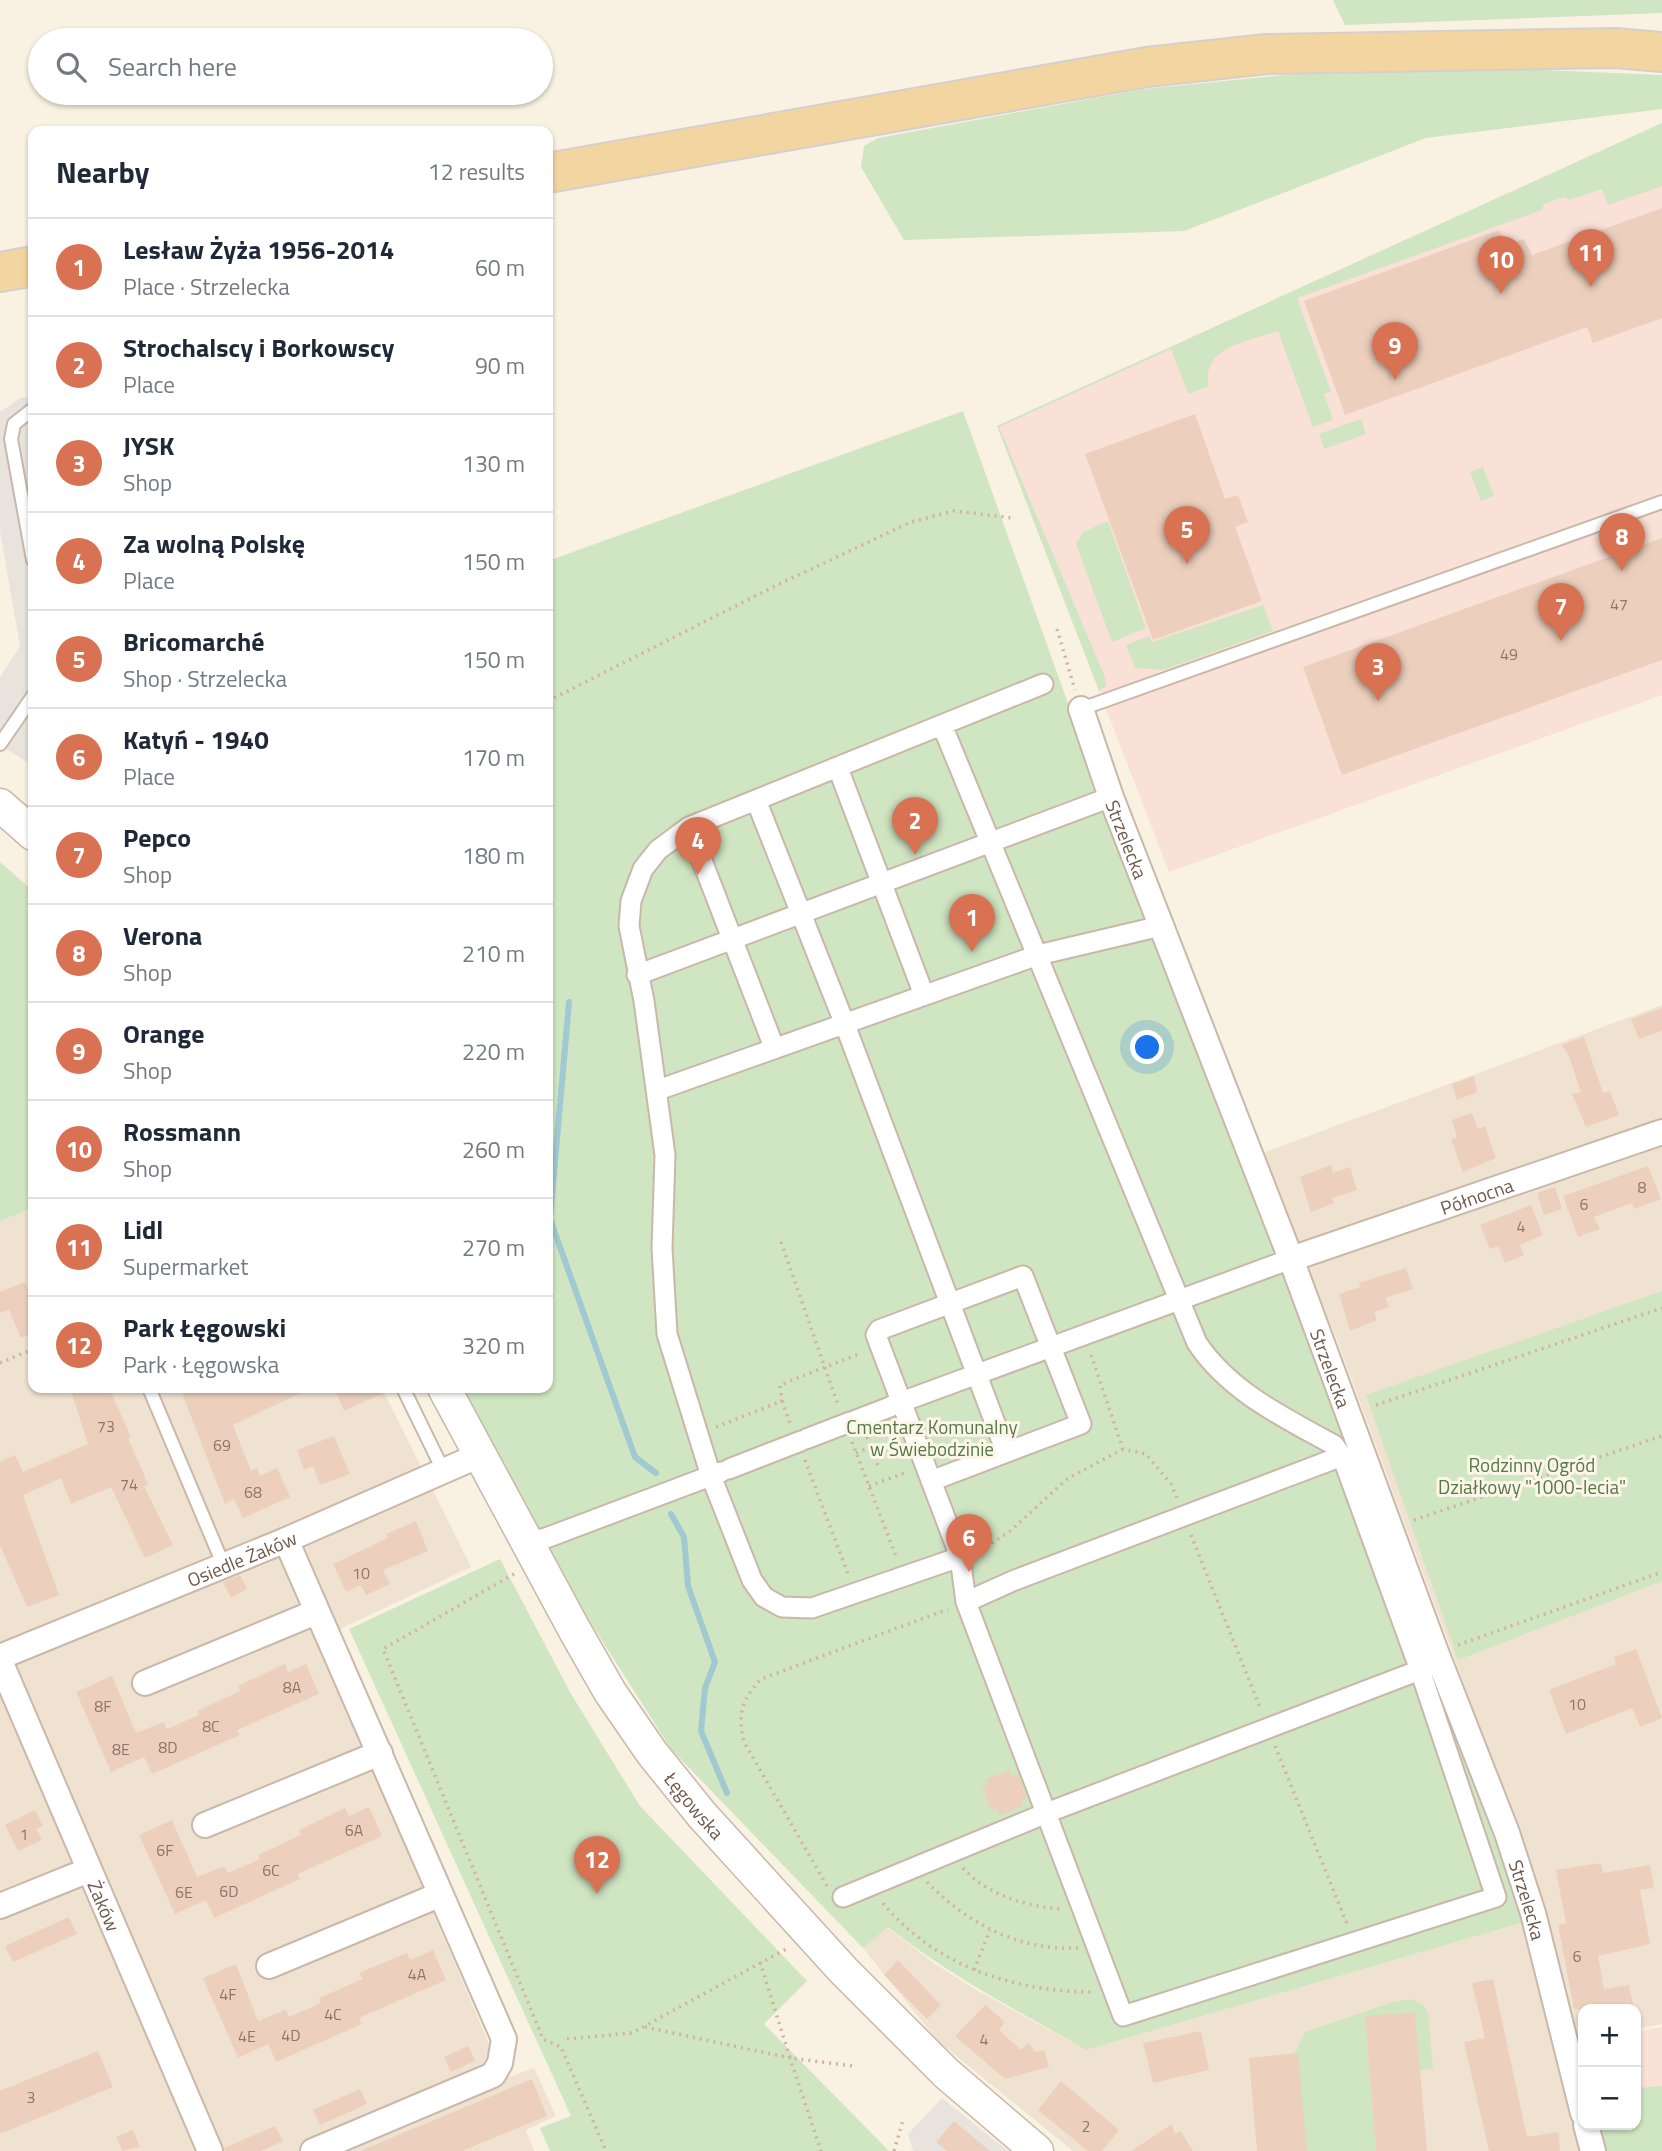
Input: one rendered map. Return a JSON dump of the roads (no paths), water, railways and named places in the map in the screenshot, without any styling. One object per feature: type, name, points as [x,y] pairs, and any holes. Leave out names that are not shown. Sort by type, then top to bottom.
[{"type":"main road","points":[[553,172],[1147,67],[1267,54],[1615,48],[1662,43]]},
{"type":"main road","points":[[1615,48],[1662,52]]},
{"type":"main road","points":[[0,272],[28,267]]},
{"type":"street","points":[[960,1561],[812,1608],[782,1607],[764,1597],[752,1580],[720,1473],[697,1435],[667,1334],[662,1248],[665,1155],[658,1090],[628,926],[635,890],[651,859],[689,827],[1043,684]]},
{"type":"street","name":"Strzelecka","points":[[1081,709],[1111,797],[1291,1259],[1432,1662],[1507,1833],[1534,1913],[1578,2093]]},
{"type":"street","points":[[930,1481],[1081,1424],[1023,1276],[879,1330],[876,1335],[895,1405],[930,1481],[960,1561],[966,1602],[1049,1812],[1095,1945],[1123,2016],[1496,1897],[1432,1662],[1342,1456],[1334,1445],[1248,1397],[1210,1362],[1197,1343],[1038,955],[988,842],[942,725]]},
{"type":"street","points":[[838,768],[924,995]]},
{"type":"street","points":[[637,975],[1111,797]]},
{"type":"street","points":[[756,800],[844,1022],[1006,1452]]},
{"type":"street","points":[[0,805],[28,830]]},
{"type":"street","points":[[689,827],[774,1047]]},
{"type":"street","points":[[658,1090],[1038,955],[1161,926]]},
{"type":"street","name":"Północna","points":[[1291,1259],[1662,1132]]},
{"type":"street","points":[[532,1551],[547,1538],[802,1441],[854,1425],[895,1405],[1291,1259]]},
{"type":"street","name":"Łęgowska","points":[[447,1393],[610,1692],[652,1753],[702,1815],[810,1936],[946,2073],[1037,2151]]},
{"type":"street","name":"Osiedle Żaków","points":[[0,1659],[444,1473],[480,1455]]},
{"type":"street","points":[[966,1602],[1015,1580],[1342,1456]]},
{"type":"street","points":[[286,1540],[504,2039],[500,2063],[493,2075],[313,2151]]},
{"type":"street","points":[[145,1683],[316,1612]]},
{"type":"street","name":"Żaków","points":[[0,1659],[210,2151]]},
{"type":"street","points":[[843,1897],[1049,1812],[1269,1730],[1432,1662]]},
{"type":"street","points":[[205,1825],[380,1753]]},
{"type":"street","points":[[0,1906],[89,1870]]},
{"type":"street","points":[[269,1966],[439,1895]]},
{"type":"street","points":[[1588,2130],[1594,2151]]},
{"type":"lane","points":[[28,413],[14,424],[11,439],[28,532]]},
{"type":"lane","points":[[1081,709],[1662,502]]},
{"type":"lane","points":[[0,744],[28,703]]},
{"type":"lane","points":[[151,1393],[223,1564]]},
{"type":"lane","points":[[405,1393],[444,1473]]},
{"type":"waterway","points":[[553,1185],[569,1002]]},
{"type":"waterway","points":[[553,1227],[635,1457],[656,1473]]},
{"type":"waterway","points":[[671,1514],[684,1537],[688,1586],[715,1662],[705,1688],[701,1731],[727,1793]]},
{"type":"place","name":"Lidl","points":[[1591,287]]},
{"type":"place","name":"Rossmann","points":[[1501,294]]},
{"type":"place","name":"Orange","points":[[1395,380]]},
{"type":"place","name":"Bricomarché","points":[[1187,564]]},
{"type":"place","name":"Verona","points":[[1622,571]]},
{"type":"place","name":"Pepco","points":[[1561,641]]},
{"type":"place","name":"JYSK","points":[[1378,701]]},
{"type":"place","name":"Strochalscy i Borkowscy","points":[[915,855]]},
{"type":"place","name":"Za wolną Polskę","points":[[698,875]]},
{"type":"place","name":"Lesław Żyża 1956-2014","points":[[972,952]]},
{"type":"place","name":"Katyń - 1940","points":[[969,1572]]},
{"type":"place","name":"Park Łęgowski","points":[[597,1894]]},
{"type":"park label","name":"Cmentarz Komunalny w Świebodzinie","points":[[932,1437]]},
{"type":"park label","name":"Rodzinny Ogród Działkowy \"1000-lecia\"","points":[[1532,1475]]}]
